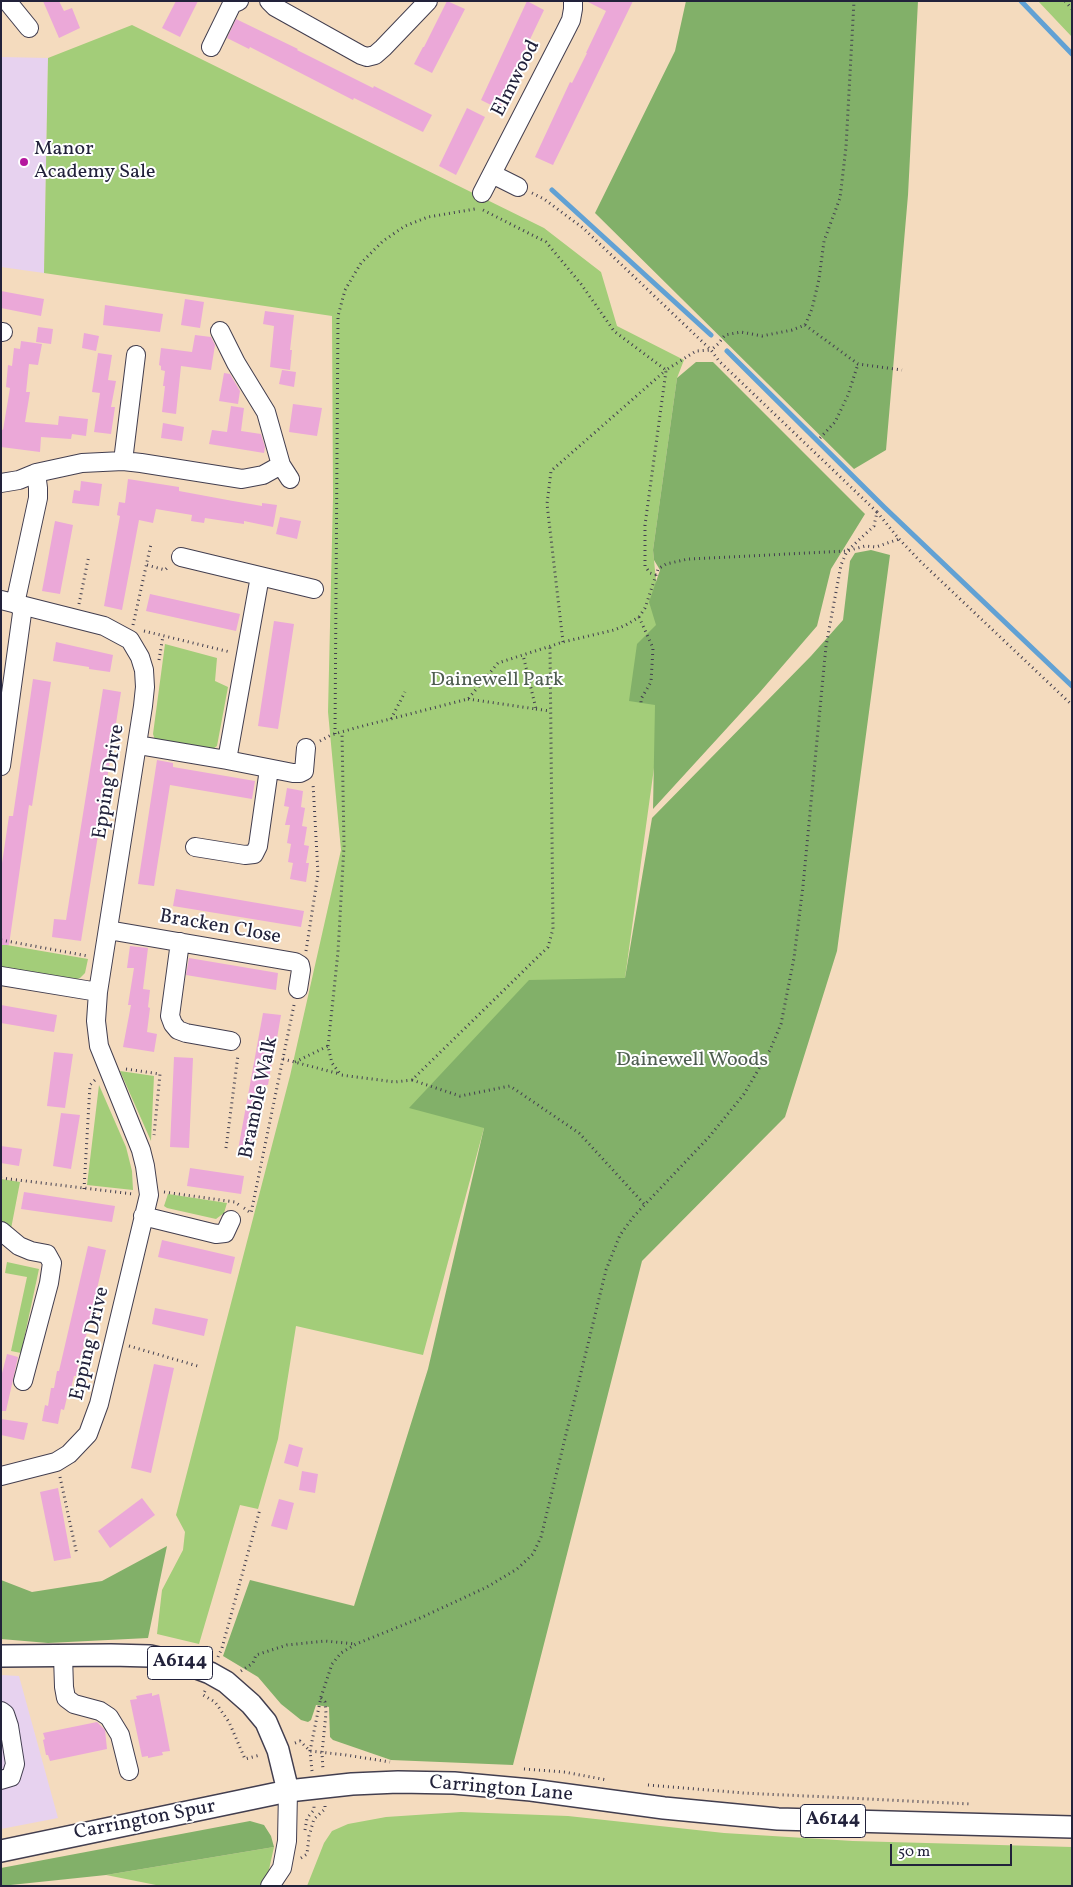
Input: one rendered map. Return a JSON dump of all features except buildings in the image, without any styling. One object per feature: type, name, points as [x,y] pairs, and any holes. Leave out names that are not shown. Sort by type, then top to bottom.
[{"type":"main road","name":"A6144","points":[[1,1656],[150,1656],[186,1664],[218,1678],[251,1704],[266,1722],[278,1750],[288,1791]]},
{"type":"main road","name":"Carrington Lane","points":[[288,1791],[398,1782],[454,1783],[531,1790],[664,1808],[778,1819],[1072,1827]]},
{"type":"main road","name":"Carrington Spur","points":[[1,1850],[288,1791]]},
{"type":"street","points":[[7,1],[29,28]]},
{"type":"street","points":[[210,47],[232,4],[239,1]]},
{"type":"street","points":[[269,1],[275,7],[367,57],[383,48],[428,1]]},
{"type":"street","name":"Elmwood","points":[[482,193],[565,32],[573,9],[573,1]]},
{"type":"street","points":[[492,174],[518,187]]},
{"type":"street","points":[[1,483],[20,480],[36,474],[82,463],[123,461],[242,479],[286,472],[266,412],[236,363],[220,331]]},
{"type":"street","points":[[123,461],[136,355]]},
{"type":"street","points":[[1,766],[13,603],[38,498],[36,474]]},
{"type":"street","points":[[181,557],[314,588]]},
{"type":"street","points":[[227,760],[260,576]]},
{"type":"street","points":[[13,603],[131,634]]},
{"type":"street","name":"Epping Drive","points":[[1,1476],[56,1462],[69,1454],[88,1434],[99,1404],[149,1192],[141,1150],[106,1066],[96,1033],[98,992],[138,745],[145,686],[140,657],[131,634]]},
{"type":"street","points":[[138,745],[300,773],[304,771],[306,748]]},
{"type":"street","points":[[195,847],[245,855],[254,854],[258,846],[270,769]]},
{"type":"street","name":"Bracken Close","points":[[108,930],[295,962],[300,965],[301,970],[298,989]]},
{"type":"street","points":[[180,942],[170,1016],[173,1024],[178,1030],[186,1033],[231,1041]]},
{"type":"street","points":[[1,976],[98,992]]},
{"type":"street","points":[[143,1216],[216,1234],[225,1233],[231,1220]]},
{"type":"street","points":[[1,1231],[19,1246],[31,1251],[47,1254],[52,1263],[49,1283],[23,1381]]},
{"type":"street","points":[[63,1656],[66,1698],[74,1704],[100,1711],[109,1717],[120,1735],[129,1771]]},
{"type":"street","points":[[1,1711],[5,1714],[9,1726],[15,1764],[11,1777],[1,1780]]},
{"type":"street","points":[[270,1886],[282,1868],[287,1841],[288,1791]]},
{"type":"path","points":[[563,642],[547,504],[551,470],[666,370],[696,351],[711,350],[725,335],[741,332],[762,336],[806,325],[819,279],[824,241],[840,198],[846,147],[854,1]]},
{"type":"path","points":[[1065,1],[1072,9]]},
{"type":"path","points":[[544,199],[583,228],[711,350],[719,361],[877,512],[899,539],[1072,705]]},
{"type":"path","points":[[335,734],[338,316],[345,290],[361,264],[383,241],[405,226],[428,217],[475,208],[487,210],[546,242],[581,284],[614,331],[666,370]]},
{"type":"path","points":[[806,325],[858,364],[902,370]]},
{"type":"path","points":[[820,438],[835,422],[848,395],[858,364]]},
{"type":"path","points":[[656,575],[650,573],[645,566],[645,524],[666,370]]},
{"type":"path","points":[[322,1753],[326,1713],[325,1702],[321,1697],[332,1664],[341,1652],[418,1619],[487,1586],[517,1569],[533,1554],[541,1537],[606,1270],[620,1235],[634,1216],[709,1138],[744,1094],[770,1050],[780,1024],[794,958],[803,886],[826,646],[841,565],[848,551],[874,526],[877,512]]},
{"type":"path","points":[[468,699],[498,663],[563,642],[614,630],[639,617],[645,608],[658,569],[666,564],[688,559],[848,551],[865,546],[876,547],[899,539]]},
{"type":"path","points":[[151,544],[131,634],[246,656]]},
{"type":"path","points":[[76,619],[89,555]]},
{"type":"path","points":[[147,565],[165,570],[181,557]]},
{"type":"path","points":[[639,617],[653,648],[651,682],[641,699],[641,703]]},
{"type":"path","points":[[412,1080],[548,947],[552,929],[550,647]]},
{"type":"path","points":[[523,655],[536,709]]},
{"type":"path","points":[[392,719],[405,692]]},
{"type":"path","points":[[306,748],[335,734],[468,699],[550,711]]},
{"type":"path","points":[[341,1074],[332,1063],[328,1046],[338,952],[344,846],[342,732]]},
{"type":"path","points":[[300,773],[305,780],[313,781],[318,874],[306,950],[300,965]]},
{"type":"path","points":[[1,940],[103,958]]},
{"type":"path","name":"Bramble Walk","points":[[149,1192],[235,1202],[251,1213],[298,989]]},
{"type":"path","points":[[226,1148],[238,1051],[231,1041]]},
{"type":"path","points":[[295,1062],[328,1046]]},
{"type":"path","points":[[283,1059],[341,1074],[395,1082],[412,1080],[460,1096],[510,1086],[579,1133],[645,1205]]},
{"type":"path","points":[[84,1189],[90,1085],[106,1066],[160,1074],[154,1138]]},
{"type":"path","points":[[1,1178],[84,1189],[149,1192]]},
{"type":"path","points":[[113,1341],[201,1367]]},
{"type":"path","points":[[56,1462],[77,1555]]},
{"type":"path","points":[[218,1678],[222,1648],[260,1508]]},
{"type":"path","points":[[218,1678],[253,1663],[256,1655],[287,1645],[325,1641],[356,1644]]},
{"type":"path","points":[[310,1751],[390,1762]]},
{"type":"path","points":[[516,1768],[564,1772],[610,1780]]},
{"type":"path","points":[[638,1785],[979,1804]]},
{"type":"path","points":[[302,1857],[307,1854],[309,1836],[314,1819],[326,1809],[324,1787]]},
{"type":"shaded area","name":"Manor Academy Sale","points":[[1,57],[48,58],[44,273],[1,267]]},
{"type":"shaded area","points":[[1,1675],[19,1676],[58,1818],[1,1829]]},
{"type":"green space","points":[[686,1],[918,1],[908,195],[886,450],[854,469],[595,213],[675,51]]},
{"type":"green space","points":[[1038,1],[1072,1],[1072,37]]},
{"type":"green space","name":"Dainewell Park","points":[[132,25],[544,228],[601,272],[617,326],[684,360],[677,378],[653,550],[666,681],[625,978],[484,1128],[423,1355],[296,1326],[278,1439],[258,1509],[240,1505],[199,1644],[157,1634],[162,1590],[183,1550],[185,1532],[176,1515],[290,1076],[341,850],[328,712],[333,497],[332,316],[44,273],[48,58]]},
{"type":"green space","points":[[696,362],[713,362],[865,514],[831,569],[817,626],[760,692],[653,809],[655,705],[629,701],[637,644],[656,625],[649,602],[660,570],[654,560],[653,550],[677,378]]},
{"type":"green space","name":"Dainewell Woods","points":[[871,550],[890,555],[837,951],[785,1117],[642,1261],[513,1765],[391,1760],[333,1740],[330,1737],[329,1707],[316,1705],[311,1720],[308,1722],[301,1720],[281,1704],[258,1677],[223,1656],[250,1580],[354,1606],[428,1369],[484,1128],[409,1108],[529,980],[625,978],[652,818],[811,656],[843,620],[850,561],[855,553]]},
{"type":"green space","points":[[165,644],[217,658],[215,681],[228,687],[217,746],[210,751],[155,740],[153,734]]},
{"type":"green space","points":[[1,944],[88,959],[85,973],[80,978],[74,980],[10,969],[1,970]]},
{"type":"green space","points":[[120,1071],[154,1076],[151,1141]]},
{"type":"green space","points":[[99,1085],[126,1147],[132,1171],[133,1190],[87,1185]]},
{"type":"green space","points":[[1,1179],[20,1182],[10,1234],[1,1227]]},
{"type":"green space","points":[[168,1194],[227,1203],[224,1213],[216,1219],[167,1208],[164,1206]]},
{"type":"green space","points":[[7,1262],[39,1269],[21,1353],[11,1351],[27,1277],[5,1273]]},
{"type":"green space","points":[[167,1546],[148,1638],[48,1643],[1,1639],[1,1580],[32,1592],[102,1581]]},
{"type":"green space","points":[[461,1812],[568,1816],[724,1833],[853,1841],[1072,1847],[1072,1886],[307,1886],[324,1843],[332,1831],[348,1824],[386,1817]]},
{"type":"green space","points":[[250,1821],[264,1825],[271,1836],[274,1847],[106,1875],[1,1886],[1,1868]]},
{"type":"green space","points":[[274,1847],[268,1874],[259,1886],[161,1886],[106,1875]]},
{"type":"waterway","points":[[1021,1],[1072,54]]},
{"type":"waterway","points":[[552,190],[711,335]]},
{"type":"waterway","points":[[727,351],[884,507],[1072,686]]},
{"type":"place","name":"Manor Academy Sale","points":[[24,162]]}]
